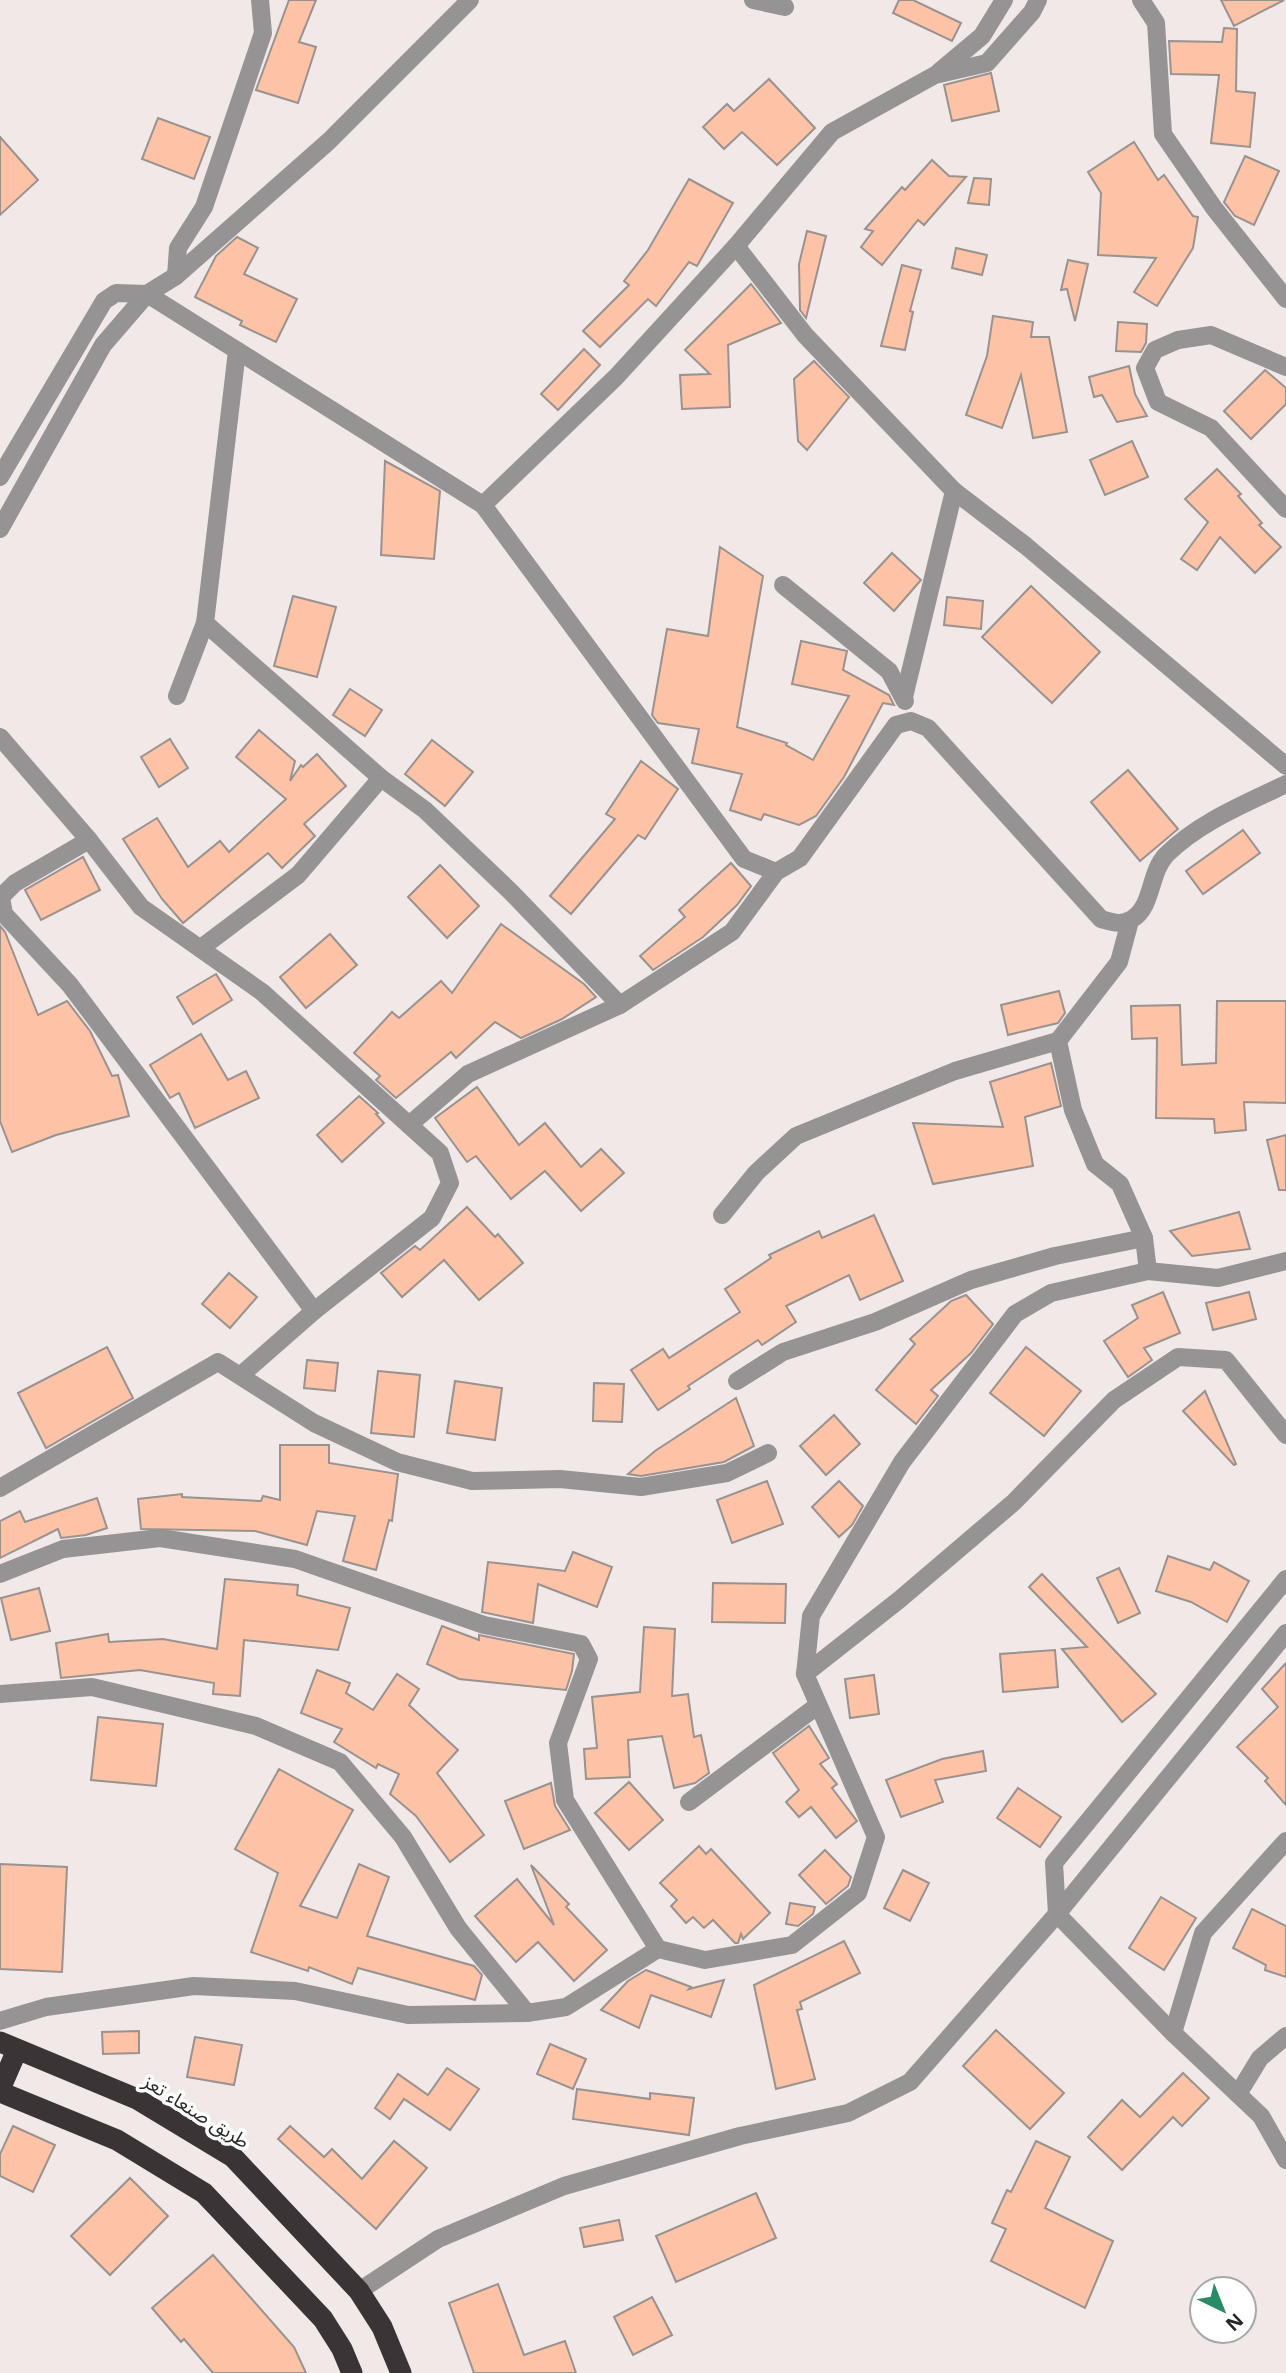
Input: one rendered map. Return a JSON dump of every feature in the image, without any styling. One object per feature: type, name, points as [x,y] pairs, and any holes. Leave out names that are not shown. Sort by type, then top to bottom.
[{"type":"highway","name":"طريق صنعاء تعز","points":[[9,2046],[137,2099],[233,2157],[359,2291],[382,2327],[401,2373]]},
{"type":"highway","points":[[9,2046],[0,2091],[117,2140],[204,2193],[323,2319],[342,2349],[352,2373]]},
{"type":"street","points":[[176,276],[178,248],[204,207],[263,33],[260,0]]},
{"type":"street","points":[[0,529],[103,345],[147,294],[176,276],[329,141],[470,0]]},
{"type":"street","points":[[753,0],[785,7]]},
{"type":"street","points":[[483,505],[616,377],[736,246],[832,132],[935,75],[982,36],[1004,0]]},
{"type":"street","points":[[935,75],[987,63],[1032,12],[1038,0]]},
{"type":"street","points":[[1141,0],[1156,23],[1163,134],[1214,208],[1286,299]]},
{"type":"street","points":[[736,246],[806,335],[954,491],[1026,546],[1286,766]]},
{"type":"street","points":[[0,477],[104,301],[116,293],[147,294],[483,505],[744,859],[776,872]]},
{"type":"street","points":[[1286,367],[1211,335],[1178,340],[1155,351],[1144,369],[1158,402],[1211,428],[1286,509]]},
{"type":"street","points":[[177,696],[205,623],[237,351]]},
{"type":"street","points":[[904,697],[954,491]]},
{"type":"street","points":[[783,585],[889,671],[904,697],[911,721]]},
{"type":"street","points":[[205,623],[381,778],[425,810],[511,892],[620,1005]]},
{"type":"street","points":[[408,1125],[468,1074],[620,1005],[732,932],[776,872],[800,858],[896,725],[911,721],[928,728],[1101,919],[1117,924],[1130,921],[1144,909],[1148,890],[1164,857],[1199,827],[1286,784]]},
{"type":"street","points":[[0,737],[89,840],[141,907],[262,992],[440,1153],[450,1183],[432,1218],[314,1311],[241,1376]]},
{"type":"street","points":[[201,948],[298,875],[381,778]]},
{"type":"street","points":[[89,840],[15,883],[0,897],[4,914],[70,985],[314,1311]]},
{"type":"street","points":[[722,1215],[756,1172],[796,1136],[955,1071],[1058,1041],[1119,961],[1130,921]]},
{"type":"street","points":[[1058,1041],[1073,1110],[1095,1164],[1120,1184],[1144,1238],[1148,1271]]},
{"type":"street","points":[[737,1381],[783,1352],[875,1322],[971,1280],[1055,1256],[1144,1238]]},
{"type":"street","points":[[0,1574],[63,1549],[160,1538],[295,1559],[484,1625],[581,1644],[589,1659],[558,1744],[565,1800],[658,1949],[705,1960],[792,1945],[858,1893],[876,1837],[805,1674],[811,1616],[902,1462],[1014,1314],[1051,1293],[1148,1271],[1219,1279],[1286,1261]]},
{"type":"street","points":[[805,1674],[899,1600],[1014,1502],[1114,1399],[1178,1357],[1226,1360],[1286,1435]]},
{"type":"street","points":[[0,1488],[218,1362],[314,1423],[397,1462],[472,1481],[560,1479],[641,1487],[727,1473],[768,1453]]},
{"type":"street","points":[[1286,1579],[1054,1863],[1057,1914],[1173,2033],[1261,2116],[1286,2160]]},
{"type":"street","points":[[359,2291],[438,2239],[564,2186],[740,2136],[848,2113],[910,2082],[1057,1914],[1286,1633]]},
{"type":"street","points":[[0,1694],[92,1686],[256,1726],[341,1762],[403,1837],[458,1928],[527,2013]]},
{"type":"street","points":[[689,1802],[817,1706]]},
{"type":"street","points":[[1173,2033],[1203,1933],[1286,1841]]},
{"type":"street","points":[[0,2021],[46,2007],[194,1986],[295,1991],[408,2015],[527,2013],[566,2007],[658,1949]]},
{"type":"street","points":[[1238,2094],[1260,2058],[1286,2036]]},
{"type":"building","points":[[289,0],[316,0],[299,42],[316,47],[298,103],[256,90]]},
{"type":"building","points":[[899,0],[913,0],[961,23],[952,41],[893,13]]},
{"type":"building","points":[[1221,0],[1284,0],[1234,26]]},
{"type":"building","points":[[1224,28],[1237,29],[1236,91],[1255,93],[1250,147],[1211,143],[1219,75],[1171,74],[1169,41],[1222,42]]},
{"type":"building","points":[[991,73],[999,111],[952,121],[944,85]]},
{"type":"building","points":[[769,79],[815,128],[777,165],[742,132],[724,149],[703,127],[727,104],[734,111]]},
{"type":"building","points":[[158,118],[210,137],[194,179],[142,159]]},
{"type":"building","points":[[0,137],[38,180],[0,215]]},
{"type":"building","points":[[1134,142],[1158,180],[1164,175],[1193,216],[1198,217],[1193,248],[1157,306],[1134,292],[1156,258],[1098,255],[1101,193],[1088,172]]},
{"type":"building","points":[[1245,156],[1279,171],[1254,225],[1235,216],[1224,202]]},
{"type":"building","points":[[932,160],[949,176],[966,177],[924,225],[918,220],[882,265],[861,247],[873,231],[865,229],[902,187],[905,190]]},
{"type":"building","points":[[974,178],[991,179],[989,205],[968,203]]},
{"type":"building","points":[[689,179],[733,203],[697,266],[689,262],[656,306],[648,299],[600,347],[583,331],[629,285],[624,281],[648,250]]},
{"type":"building","points":[[807,231],[826,236],[806,318],[800,310],[799,264]]},
{"type":"building","points":[[237,237],[258,248],[244,274],[297,299],[276,342],[240,325],[242,321],[195,297],[216,256]]},
{"type":"building","points":[[956,248],[987,255],[982,275],[952,268]]},
{"type":"building","points":[[1068,260],[1088,264],[1075,321],[1067,289],[1061,290]]},
{"type":"building","points":[[902,265],[921,270],[910,311],[913,312],[905,350],[881,346]]},
{"type":"building","points":[[751,284],[781,323],[728,345],[730,407],[682,409],[680,375],[710,374],[685,350]]},
{"type":"building","points":[[993,316],[1033,322],[1031,337],[1049,337],[1067,432],[1033,438],[1021,375],[1002,428],[966,415],[987,356]]},
{"type":"building","points":[[1118,322],[1147,324],[1146,343],[1141,352],[1116,351]]},
{"type":"building","points":[[584,349],[600,365],[558,410],[541,394]]},
{"type":"building","points":[[814,361],[849,397],[807,450],[798,441],[794,379]]},
{"type":"building","points":[[1129,366],[1135,394],[1147,416],[1117,422],[1102,395],[1094,397],[1089,377]]},
{"type":"building","points":[[1265,370],[1286,388],[1286,404],[1251,439],[1224,411]]},
{"type":"building","points":[[1132,441],[1148,477],[1105,495],[1090,460]]},
{"type":"building","points":[[385,461],[440,491],[434,559],[381,555]]},
{"type":"building","points":[[1217,469],[1241,494],[1238,496],[1262,523],[1259,525],[1281,547],[1255,573],[1220,537],[1197,570],[1181,559],[1208,522],[1185,499]]},
{"type":"building","points":[[720,547],[763,576],[737,727],[787,743],[786,745],[813,760],[849,696],[792,684],[801,641],[847,651],[843,670],[889,695],[894,705],[883,703],[844,777],[816,816],[799,825],[764,814],[761,820],[730,810],[742,774],[692,763],[699,729],[658,723],[652,715],[667,629],[708,636]]},
{"type":"building","points":[[892,553],[921,580],[894,611],[864,583]]},
{"type":"building","points":[[1031,586],[1100,652],[1052,703],[982,637]]},
{"type":"building","points":[[293,596],[336,607],[317,677],[274,666]]},
{"type":"building","points":[[947,597],[983,601],[981,629],[944,625]]},
{"type":"building","points":[[350,689],[382,710],[365,736],[333,715]]},
{"type":"building","points":[[259,730],[295,761],[290,781],[301,765],[303,767],[317,754],[346,786],[304,824],[315,836],[282,868],[268,853],[183,923],[162,899],[123,839],[157,818],[188,867],[220,841],[229,852],[286,799],[236,757]]},
{"type":"building","points":[[170,739],[188,768],[159,787],[141,757]]},
{"type":"building","points":[[432,740],[473,772],[445,806],[405,774]]},
{"type":"building","points":[[641,761],[678,789],[645,839],[638,835],[571,914],[550,896],[615,819],[606,814]]},
{"type":"building","points":[[1128,770],[1178,829],[1140,861],[1091,802]]},
{"type":"building","points":[[1243,830],[1260,853],[1203,894],[1186,871]]},
{"type":"building","points":[[83,857],[100,890],[41,920],[25,890]]},
{"type":"building","points":[[731,863],[751,886],[737,905],[703,937],[653,970],[640,956],[685,917],[679,910]]},
{"type":"building","points":[[440,865],[479,906],[447,938],[408,897]]},
{"type":"building","points":[[501,924],[584,984],[596,997],[562,1019],[521,1038],[495,1022],[456,1058],[451,1052],[396,1098],[376,1080],[380,1076],[354,1053],[392,1012],[399,1018],[441,981],[452,993]]},
{"type":"building","points":[[0,926],[5,932],[38,1015],[67,1001],[90,1031],[112,1076],[118,1075],[129,1116],[56,1135],[12,1152],[0,1121]]},
{"type":"building","points":[[330,934],[357,965],[306,1008],[280,977]]},
{"type":"building","points":[[216,974],[232,1000],[193,1024],[177,997]]},
{"type":"building","points":[[1059,991],[1065,1013],[1058,1023],[1008,1035],[1001,1005]]},
{"type":"building","points":[[1217,1001],[1286,1001],[1286,1103],[1244,1102],[1246,1130],[1215,1133],[1214,1119],[1156,1118],[1157,1038],[1132,1039],[1131,1006],[1180,1005],[1182,1065],[1216,1063]]},
{"type":"building","points":[[201,1034],[228,1080],[246,1071],[259,1098],[195,1128],[179,1093],[170,1098],[150,1065]]},
{"type":"building","points":[[1051,1063],[1061,1106],[1025,1117],[1033,1166],[933,1184],[913,1123],[1003,1127],[990,1082]]},
{"type":"building","points":[[477,1087],[519,1145],[545,1123],[581,1167],[601,1149],[624,1173],[581,1211],[545,1171],[511,1199],[476,1156],[467,1162],[435,1118]]},
{"type":"building","points":[[359,1096],[378,1113],[376,1114],[384,1123],[342,1162],[317,1135]]},
{"type":"building","points":[[1286,1135],[1286,1190],[1279,1190],[1267,1140]]},
{"type":"building","points":[[467,1207],[495,1237],[498,1234],[523,1263],[479,1300],[444,1260],[402,1297],[381,1273],[415,1246],[420,1250]]},
{"type":"building","points":[[1239,1212],[1250,1249],[1192,1256],[1170,1231]]},
{"type":"building","points":[[874,1215],[903,1281],[860,1300],[849,1275],[786,1306],[796,1322],[762,1345],[758,1340],[688,1386],[690,1389],[658,1410],[631,1370],[663,1349],[669,1358],[740,1312],[725,1289],[771,1258],[769,1255],[819,1231],[822,1238]]},
{"type":"building","points":[[229,1273],[257,1297],[230,1328],[202,1304]]},
{"type":"building","points":[[1163,1292],[1180,1333],[1144,1348],[1152,1360],[1128,1377],[1104,1341],[1138,1318],[1132,1305]]},
{"type":"building","points":[[1249,1292],[1256,1319],[1213,1330],[1206,1303]]},
{"type":"building","points":[[966,1295],[993,1324],[971,1353],[931,1390],[938,1396],[916,1424],[876,1390],[915,1344],[910,1339],[951,1301]]},
{"type":"building","points":[[107,1347],[133,1398],[46,1448],[18,1393]]},
{"type":"building","points":[[1026,1347],[1081,1391],[1044,1436],[990,1393]]},
{"type":"building","points":[[307,1360],[338,1363],[335,1391],[304,1388]]},
{"type":"building","points":[[378,1371],[420,1375],[414,1437],[371,1433]]},
{"type":"building","points":[[455,1381],[502,1388],[495,1440],[447,1433]]},
{"type":"building","points":[[594,1383],[624,1384],[622,1422],[593,1421]]},
{"type":"building","points":[[1205,1391],[1236,1464],[1234,1465],[1183,1411]]},
{"type":"building","points":[[736,1398],[754,1446],[724,1462],[641,1476],[628,1474],[655,1451]]},
{"type":"building","points":[[834,1415],[860,1444],[826,1475],[800,1446]]},
{"type":"building","points":[[280,1445],[329,1445],[329,1463],[398,1474],[392,1521],[389,1520],[376,1570],[343,1561],[355,1516],[317,1511],[307,1545],[255,1531],[141,1529],[138,1499],[182,1494],[182,1497],[261,1501],[263,1496],[280,1500]]},
{"type":"building","points":[[767,1481],[783,1524],[732,1543],[717,1500]]},
{"type":"building","points":[[839,1481],[863,1506],[852,1525],[839,1537],[812,1507]]},
{"type":"building","points":[[97,1498],[107,1528],[86,1535],[61,1538],[58,1529],[0,1558],[0,1521],[20,1511],[25,1522]]},
{"type":"building","points":[[573,1552],[612,1567],[597,1607],[538,1584],[533,1623],[482,1612],[488,1562],[565,1571]]},
{"type":"building","points":[[1168,1556],[1210,1570],[1214,1562],[1249,1581],[1227,1622],[1191,1602],[1156,1591]]},
{"type":"building","points":[[1119,1568],[1140,1613],[1118,1623],[1097,1578]]},
{"type":"building","points":[[1042,1574],[1156,1694],[1122,1722],[1062,1649],[1087,1647],[1029,1587]]},
{"type":"building","points":[[225,1579],[298,1585],[297,1595],[350,1608],[338,1650],[244,1640],[240,1696],[213,1694],[214,1683],[140,1670],[61,1678],[56,1643],[108,1634],[109,1642],[163,1639],[217,1649]]},
{"type":"building","points":[[713,1583],[786,1584],[785,1623],[712,1622]]},
{"type":"building","points":[[39,1588],[50,1631],[11,1640],[1,1598]]},
{"type":"building","points":[[442,1626],[479,1640],[479,1635],[574,1654],[566,1690],[459,1679],[427,1664]]},
{"type":"building","points":[[644,1627],[675,1629],[672,1696],[688,1694],[694,1737],[701,1735],[709,1773],[695,1783],[674,1788],[662,1736],[628,1740],[630,1777],[586,1779],[584,1749],[597,1748],[592,1697],[640,1692]]},
{"type":"building","points":[[1055,1650],[1058,1687],[1003,1692],[1000,1654]]},
{"type":"building","points":[[1286,1663],[1286,1805],[1265,1781],[1268,1778],[1237,1747],[1278,1707],[1262,1689]]},
{"type":"building","points":[[317,1670],[350,1683],[346,1693],[373,1710],[397,1674],[419,1689],[409,1705],[458,1750],[437,1773],[484,1835],[450,1862],[416,1816],[390,1794],[399,1774],[378,1764],[376,1768],[334,1742],[342,1729],[301,1713]]},
{"type":"building","points":[[874,1675],[879,1714],[850,1718],[845,1679]]},
{"type":"building","points":[[98,1717],[163,1724],[156,1786],[91,1780]]},
{"type":"building","points":[[809,1726],[829,1758],[820,1764],[837,1784],[832,1788],[857,1821],[836,1838],[811,1807],[799,1817],[786,1802],[799,1790],[773,1753]]},
{"type":"building","points":[[983,1751],[986,1771],[935,1780],[943,1802],[901,1817],[886,1780],[942,1759]]},
{"type":"building","points":[[279,1769],[353,1810],[300,1906],[337,1918],[359,1864],[389,1877],[367,1936],[474,1966],[482,1975],[475,2000],[358,1968],[352,1984],[309,1967],[308,1971],[251,1952],[278,1873],[235,1849]]},
{"type":"building","points":[[629,1782],[663,1820],[629,1850],[595,1813]]},
{"type":"building","points":[[551,1783],[555,1806],[570,1830],[524,1849],[505,1801]]},
{"type":"building","points":[[1018,1788],[1061,1817],[1040,1847],[997,1818]]},
{"type":"building","points":[[699,1846],[706,1854],[711,1849],[770,1913],[743,1939],[741,1934],[738,1943],[713,1920],[704,1928],[693,1917],[686,1923],[671,1906],[677,1900],[660,1883]]},
{"type":"building","points":[[825,1850],[851,1877],[848,1886],[826,1904],[799,1875]]},
{"type":"building","points":[[0,1864],[67,1867],[62,1972],[0,1969]]},
{"type":"building","points":[[531,1865],[569,1904],[566,1907],[607,1950],[574,1981],[538,1942],[516,1962],[475,1916],[517,1879],[554,1925]]},
{"type":"building","points":[[903,1870],[929,1883],[910,1921],[884,1908]]},
{"type":"building","points":[[1161,1897],[1196,1918],[1164,1970],[1129,1948]]},
{"type":"building","points":[[790,1903],[815,1907],[813,1914],[798,1926],[786,1924]]},
{"type":"building","points":[[1252,1909],[1286,1926],[1286,1977],[1265,1970],[1266,1965],[1233,1948]]},
{"type":"building","points":[[844,1941],[860,1973],[800,2002],[802,2009],[797,2010],[815,2079],[776,2089],[754,1985]]},
{"type":"building","points":[[646,1970],[691,1987],[689,1989],[724,1980],[711,2017],[651,1995],[639,2028],[601,2010],[628,1981]]},
{"type":"building","points":[[996,2030],[1064,2093],[1030,2129],[963,2066]]},
{"type":"building","points":[[139,2031],[139,2053],[103,2054],[102,2032]]},
{"type":"building","points":[[195,2037],[242,2045],[234,2085],[187,2077]]},
{"type":"building","points":[[550,2044],[586,2059],[573,2089],[537,2074]]},
{"type":"building","points":[[447,2068],[479,2089],[450,2130],[404,2099],[390,2119],[375,2108],[398,2074],[428,2095]]},
{"type":"building","points":[[1183,2073],[1209,2098],[1182,2126],[1173,2117],[1122,2170],[1088,2137],[1122,2100],[1140,2117]]},
{"type":"building","points":[[577,2089],[650,2099],[650,2093],[694,2098],[689,2135],[573,2119]]},
{"type":"building","points":[[13,2126],[55,2145],[33,2192],[0,2176],[0,2154]]},
{"type":"building","points":[[290,2126],[324,2157],[332,2149],[362,2179],[394,2141],[427,2168],[376,2229],[278,2139]]},
{"type":"building","points":[[1036,2141],[1070,2157],[1045,2208],[1113,2241],[1085,2308],[991,2261],[1006,2229],[992,2223],[1007,2190],[1011,2192]]},
{"type":"building","points":[[130,2178],[168,2216],[110,2275],[71,2236]]},
{"type":"building","points":[[756,2193],[776,2238],[676,2282],[656,2236]]},
{"type":"building","points":[[619,2220],[623,2240],[584,2247],[580,2228]]},
{"type":"building","points":[[213,2255],[294,2347],[306,2373],[213,2373],[184,2339],[181,2342],[152,2308]]},
{"type":"building","points":[[498,2284],[524,2355],[565,2341],[576,2373],[474,2373],[449,2303]]},
{"type":"building","points":[[652,2297],[672,2335],[633,2355],[614,2317]]}]
